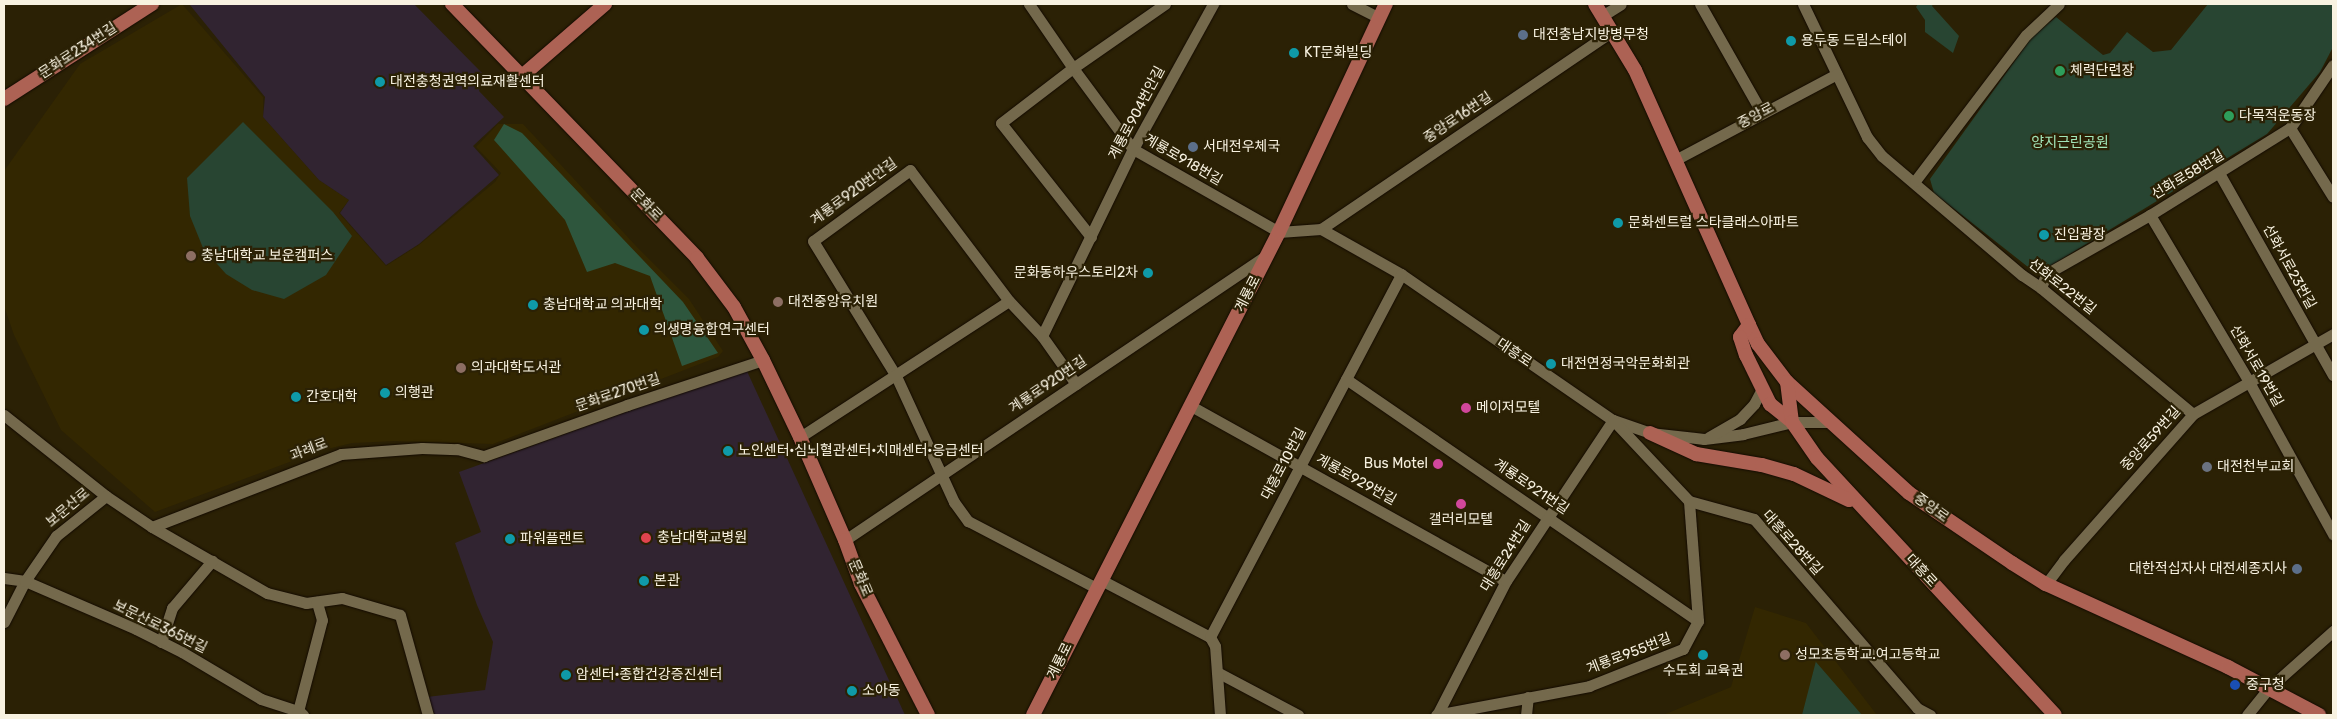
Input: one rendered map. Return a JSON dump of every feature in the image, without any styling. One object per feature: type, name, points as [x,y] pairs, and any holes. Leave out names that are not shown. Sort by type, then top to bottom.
[{"type":"main road","name":"문화로234번길","points":[[4,99],[152,4]]},
{"type":"main road","name":"문화로","points":[[452,4],[697,258],[734,307],[763,360],[800,437],[845,540],[861,584],[928,715]]},
{"type":"main road","points":[[522,76],[605,4]]},
{"type":"main road","name":"계룡로","points":[[1032,715],[1279,232],[1386,4]]},
{"type":"main road","name":"중앙로","points":[[1595,4],[1635,70],[1758,344],[1788,382],[1829,422],[1909,493],[2046,584],[2148,629],[2269,688],[2319,715]]},
{"type":"main road","points":[[1749,325],[1740,337],[1762,389],[1770,404],[1792,422]]},
{"type":"main road","name":"대흥로","points":[[1788,382],[1792,422],[1817,458],[1860,507],[2055,715]]},
{"type":"main road","points":[[1650,433],[1696,454],[1762,465],[1794,474],[1833,491],[1860,507]]},
{"type":"street","name":"계룡로918번길","points":[[1029,4],[1073,68],[1133,149],[1279,232]]},
{"type":"street","points":[[1091,238],[1001,123],[1073,68],[1165,4]]},
{"type":"street","name":"계룡로904번안길","points":[[1042,336],[1133,149],[1213,4]]},
{"type":"street","points":[[1352,4],[1379,18]]},
{"type":"street","points":[[1602,16],[1620,4]]},
{"type":"street","points":[[1700,4],[1762,113]]},
{"type":"street","name":"선화로22번길","points":[[1803,4],[1867,138],[1882,156],[1915,181],[2022,275],[2041,288],[2193,414]]},
{"type":"street","points":[[1915,181],[2026,35],[2059,4]]},
{"type":"street","name":"중앙로16번길","points":[[1321,229],[1612,31]]},
{"type":"street","name":"선화로58번길","points":[[2041,288],[2046,274],[2219,174],[2290,128],[2332,69]]},
{"type":"street","name":"중앙로","points":[[1675,160],[1838,74]]},
{"type":"street","points":[[2290,128],[2333,197]]},
{"type":"street","name":"계룡로920번안길","points":[[1076,384],[1042,336],[1009,301],[910,170],[813,241],[896,376],[954,502],[968,521],[1099,584]]},
{"type":"street","name":"선화서로23번길","points":[[2219,174],[2333,374]]},
{"type":"street","name":"선화서로19번길","points":[[2150,215],[2249,382],[2333,534]]},
{"type":"street","points":[[1279,232],[1321,229]]},
{"type":"street","name":"대흥로","points":[[1321,229],[1401,274],[1613,420],[1650,433],[1704,439],[1743,434],[1792,422]]},
{"type":"street","name":"계룡로920번길","points":[[845,540],[1267,255]]},
{"type":"street","name":"대흥로10번길","points":[[1210,637],[1401,274]]},
{"type":"street","points":[[800,437],[1009,301]]},
{"type":"street","name":"중앙로59번길","points":[[2046,584],[2064,560],[2193,414],[2316,346],[2333,334]]},
{"type":"street","name":"문화로270번길","points":[[484,456],[627,405],[763,360]]},
{"type":"street","name":"계룡로921번길","points":[[1346,379],[1698,621]]},
{"type":"street","points":[[1704,439],[1740,419],[1754,404],[1762,389]]},
{"type":"street","name":"계룡로929번길","points":[[1191,406],[1506,581]]},
{"type":"street","points":[[4,415],[106,496],[152,527],[267,593],[306,603],[342,598],[400,615],[428,715]]},
{"type":"street","points":[[1613,420],[1689,501],[1698,621]]},
{"type":"street","name":"대흥로24번길","points":[[1437,715],[1506,581],[1613,420]]},
{"type":"street","points":[[1792,422],[1829,422]]},
{"type":"street","name":"과례로","points":[[152,527],[341,454],[422,448],[457,449],[484,456]]},
{"type":"street","name":"보문산로","points":[[4,622],[25,581],[56,536],[106,496]]},
{"type":"street","name":"대흥로28번길","points":[[1689,501],[1754,519],[1911,701],[1930,715]]},
{"type":"street","points":[[162,642],[172,608],[212,561]]},
{"type":"street","name":"보문산로365번길","points":[[4,578],[25,581],[162,642],[260,699],[299,714],[322,620],[317,602]]},
{"type":"street","points":[[1099,584],[1210,637],[1215,646],[1220,715]]},
{"type":"street","name":"계룡로955번길","points":[[1437,715],[1589,686],[1683,649],[1698,621]]},
{"type":"street","points":[[2247,715],[2269,688],[2333,631]]},
{"type":"street","points":[[1217,672],[1298,715]]},
{"type":"street","points":[[1526,715],[1528,697]]},
{"type":"shaded area","name":"충남대학교 보운캠퍼스","points":[[182,4],[263,97],[263,117],[319,180],[349,200],[339,213],[386,266],[419,245],[495,182],[501,173],[476,147],[498,124],[523,124],[637,247],[689,299],[723,351],[718,357],[493,444],[395,441],[352,443],[319,451],[155,512],[61,430],[14,335],[4,306],[4,171],[80,64]]},
{"type":"shaded area","points":[[414,4],[484,75],[479,91],[504,117],[473,146],[499,175],[419,244],[386,265],[340,213],[349,200],[319,180],[263,117],[265,97],[190,5]]},
{"type":"shaded area","name":"충남대학교병원","points":[[746,369],[905,715],[435,715],[427,697],[485,690],[493,642],[477,605],[455,543],[481,532],[459,472]]},
{"type":"shaded area","name":"성모초등학교.여고등학교","points":[[1755,607],[1806,623],[1877,715],[1663,715],[1731,687]]},
{"type":"green space","points":[[1918,4],[1933,4],[1932,6],[1959,36],[1953,53],[1925,32],[1925,20],[1916,7]]},
{"type":"green space","name":"양지근린공원","points":[[2208,4],[2333,4],[2333,47],[2320,72],[2267,134],[2037,274],[1934,193],[1930,179],[2032,37],[2056,17],[2103,55],[2110,53],[2127,32],[2153,52],[2171,50]]},
{"type":"green space","points":[[243,122],[333,212],[352,236],[326,275],[284,299],[252,290],[226,274],[203,248],[190,216],[187,178]]},
{"type":"green space","points":[[504,124],[522,133],[683,302],[718,353],[682,366],[650,276],[615,263],[587,272],[565,220],[494,140]]},
{"type":"green space","points":[[1816,662],[1862,715],[1802,715]]},
{"type":"place","name":"대전충남지방병무청","points":[[1523,35]]},
{"type":"place","name":"용두동 드림스테이","points":[[1791,41]]},
{"type":"place","name":"KT문화빌딩","points":[[1294,53]]},
{"type":"place","name":"체력단련장","points":[[2060,71]]},
{"type":"place","name":"대전충청권역의료재활센터","points":[[380,82]]},
{"type":"place","name":"다목적운동장","points":[[2229,116]]},
{"type":"place","name":"서대전우체국","points":[[1193,147]]},
{"type":"place","name":"문화센트럴 스타클래스아파트","points":[[1618,223]]},
{"type":"place","name":"진입광장","points":[[2044,235]]},
{"type":"place","name":"충남대학교 보운캠퍼스","points":[[191,256]]},
{"type":"place","name":"문화동하우스토리2차","points":[[1148,273]]},
{"type":"place","name":"대전중앙유치원","points":[[778,302]]},
{"type":"place","name":"충남대학교 의과대학","points":[[533,305]]},
{"type":"place","name":"의생명융합연구센터","points":[[644,330]]},
{"type":"place","name":"대전연정국악문화회관","points":[[1551,364]]},
{"type":"place","name":"의과대학도서관","points":[[461,368]]},
{"type":"place","name":"의행관","points":[[385,393]]},
{"type":"place","name":"간호대학","points":[[296,397]]},
{"type":"place","name":"메이저모텔","points":[[1466,408]]},
{"type":"place","name":"노인센터·심뇌혈관센터·치매센터·응급센터","points":[[728,451]]},
{"type":"place","name":"Bus Motel","points":[[1438,464]]},
{"type":"place","name":"대전천부교회","points":[[2207,467]]},
{"type":"place","name":"갤러리모텔","points":[[1461,504]]},
{"type":"place","name":"충남대학교병원","points":[[646,538]]},
{"type":"place","name":"파워플랜트","points":[[510,539]]},
{"type":"place","name":"대한적십자사 대전세종지사","points":[[2297,569]]},
{"type":"place","name":"본관","points":[[644,581]]},
{"type":"place","name":"수도회 교육권","points":[[1703,655]]},
{"type":"place","name":"성모초등학교.여고등학교","points":[[1785,655]]},
{"type":"place","name":"암센터·종합건강증진센터","points":[[566,675]]},
{"type":"place","name":"중구청","points":[[2235,685]]},
{"type":"place","name":"소아동","points":[[852,691]]}]
